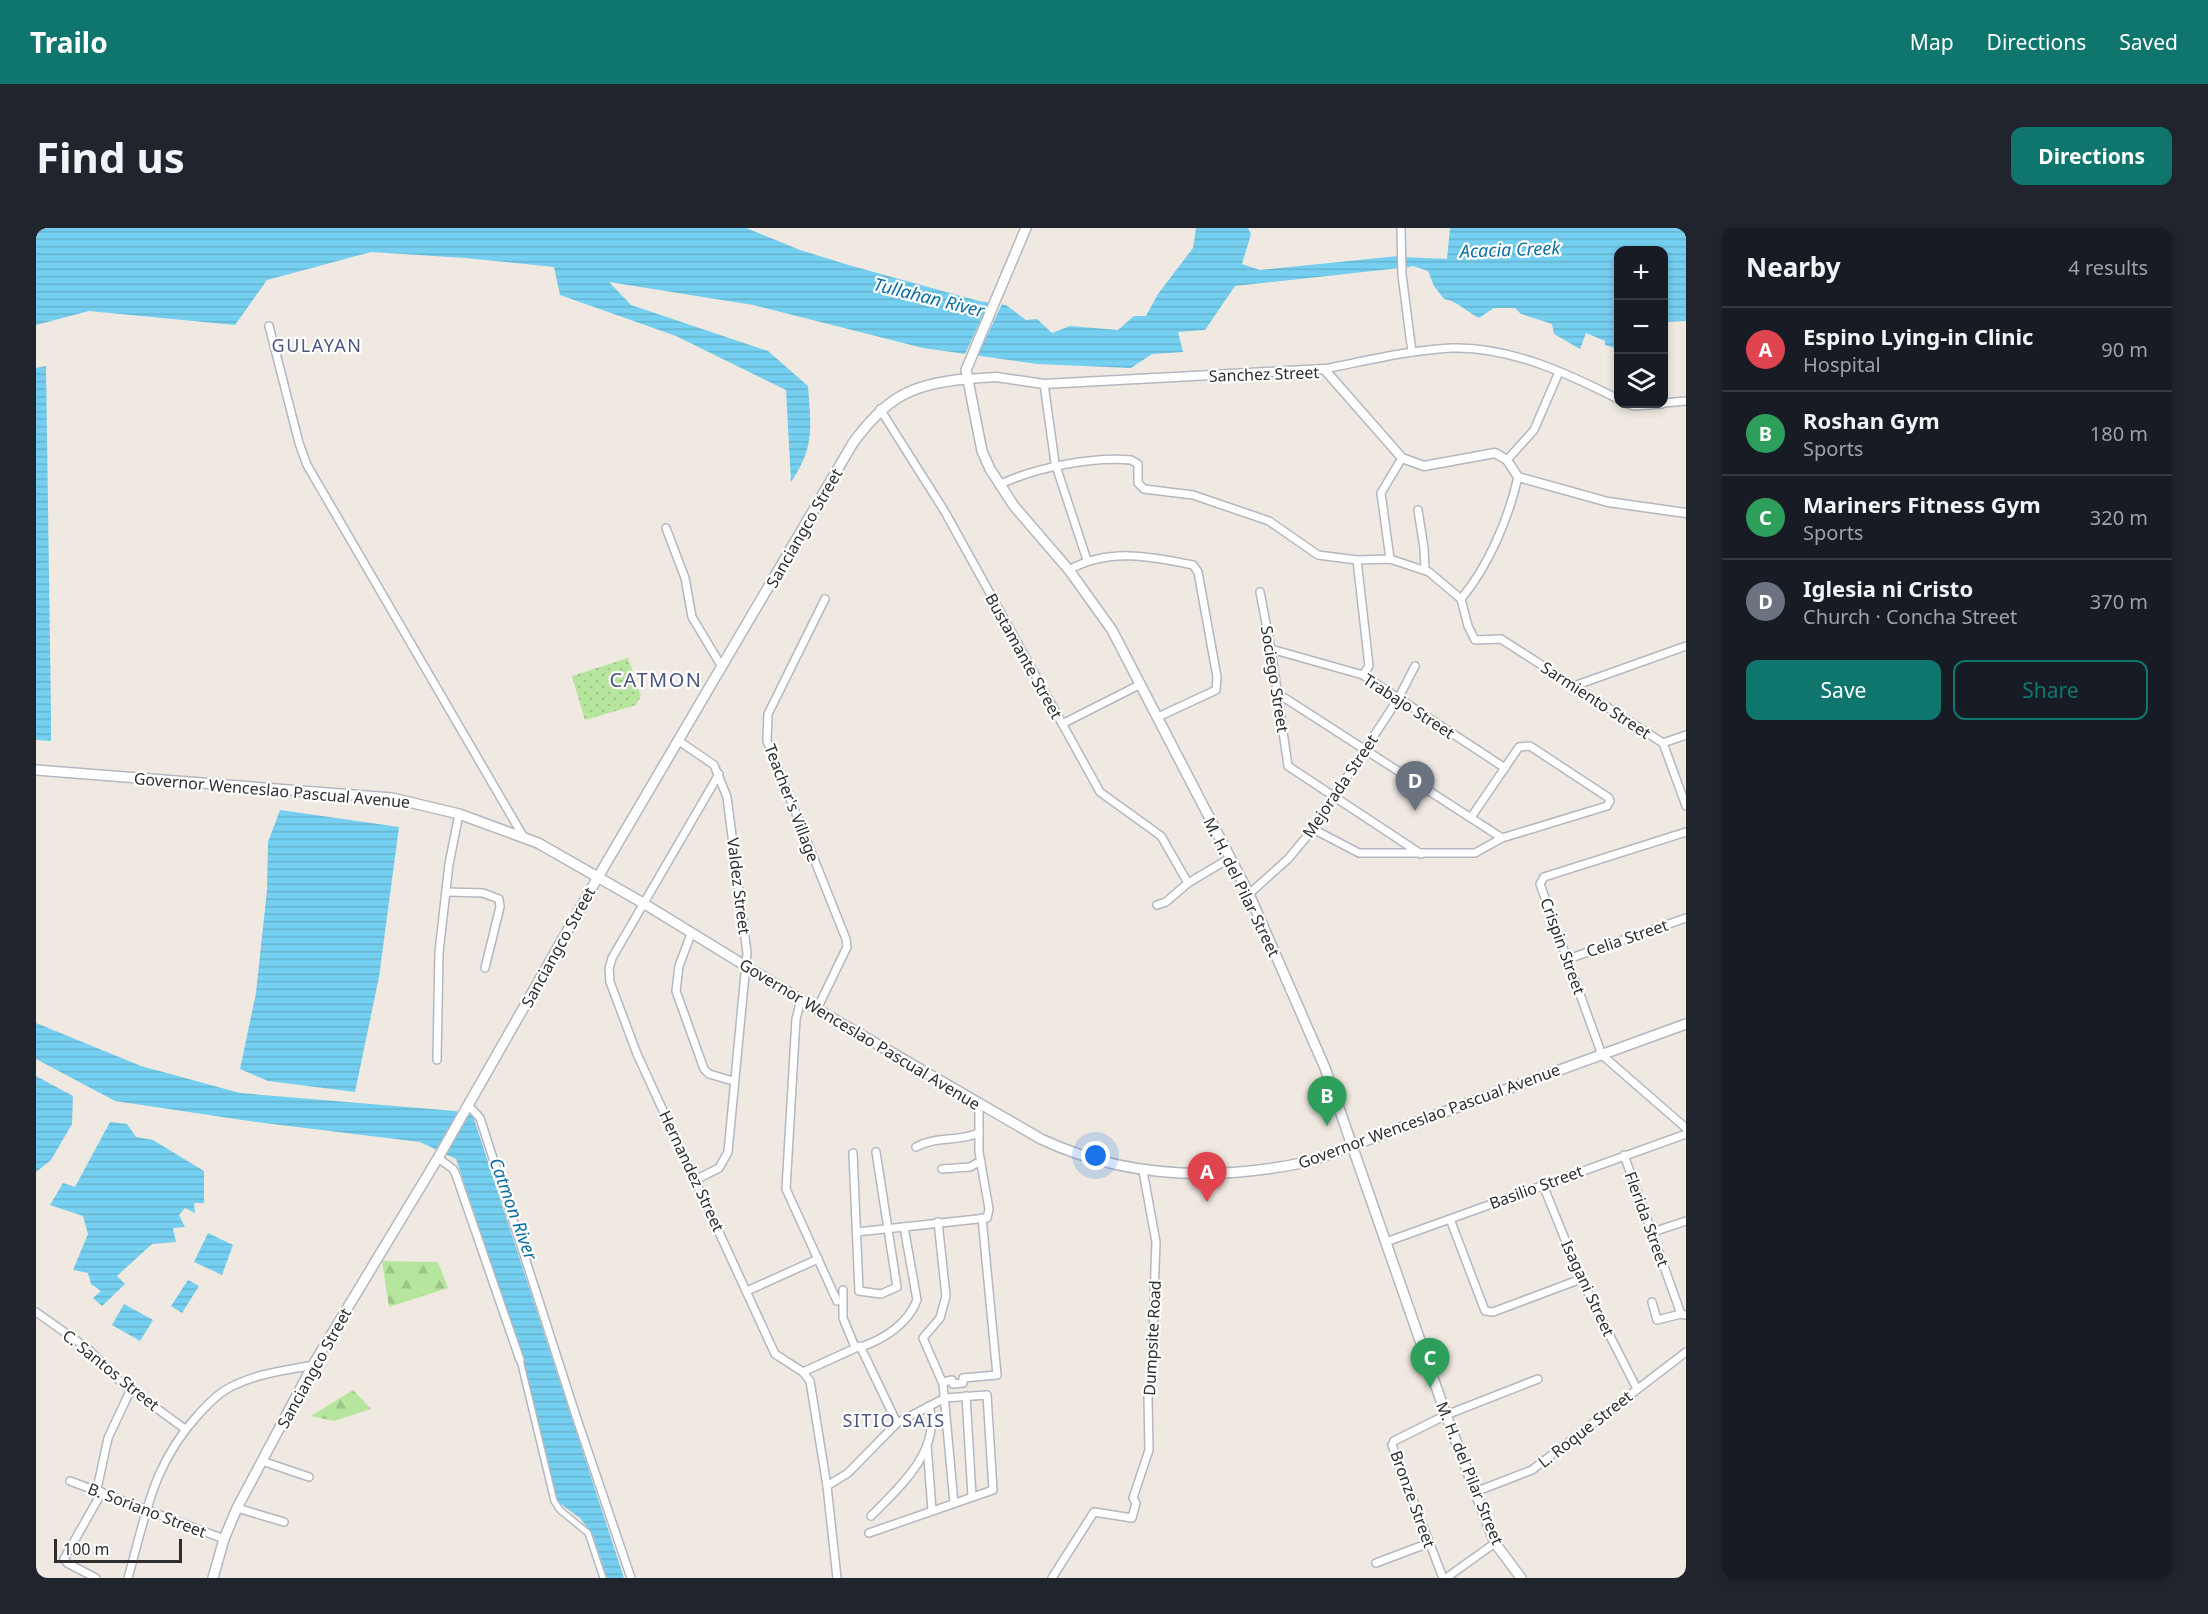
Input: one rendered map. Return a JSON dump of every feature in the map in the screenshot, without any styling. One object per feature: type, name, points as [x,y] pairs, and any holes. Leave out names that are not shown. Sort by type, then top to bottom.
[{"type":"main road","name":"M. H. del Pilar Street","points":[[1026,228],[999,296],[970,357],[966,379],[982,451],[999,485],[1014,506],[1069,570],[1112,630],[1249,894],[1325,1068],[1446,1415],[1495,1543],[1521,1578]]},
{"type":"main road","name":"Sanciangco Street","points":[[213,1578],[224,1539],[237,1508],[313,1365],[439,1156],[598,877],[853,443],[880,409],[908,390],[966,379]]},
{"type":"main road","name":"Governor Wenceslao Pascual Avenue","points":[[36,770],[393,798],[459,814],[523,836],[643,903],[801,1000],[1058,1147],[1143,1171],[1206,1175],[1241,1174],[1306,1162],[1686,1024]]},
{"type":"street","points":[[1401,228],[1402,274],[1413,352]]},
{"type":"street","points":[[269,326],[293,424],[308,465],[523,836]]},
{"type":"street","points":[[1324,369],[1413,352],[1469,349],[1522,360],[1559,372],[1614,397]]},
{"type":"street","name":"Sanchez Street","points":[[966,379],[996,377],[1044,384],[1324,369],[1402,458]]},
{"type":"street","points":[[1508,460],[1534,430],[1559,372]]},
{"type":"street","points":[[1044,384],[1056,466],[1087,560]]},
{"type":"street","points":[[1668,403],[1686,401]]},
{"type":"street","name":"Bustamante Street","points":[[880,409],[945,512],[1100,792],[1161,836],[1188,883]]},
{"type":"street","points":[[999,485],[1033,471],[1056,466],[1131,460],[1138,464],[1138,483],[1144,489],[1193,495],[1269,521],[1309,552],[1331,558],[1390,560],[1425,570],[1461,599],[1472,586],[1498,536],[1512,502],[1518,477],[1508,460],[1495,453],[1486,453],[1424,466],[1402,458],[1381,494],[1390,560]]},
{"type":"street","points":[[1518,477],[1608,502],[1686,513]]},
{"type":"street","points":[[1418,510],[1425,570]]},
{"type":"street","points":[[666,528],[685,578],[692,617],[722,667]]},
{"type":"street","points":[[1069,570],[1087,560],[1122,554],[1193,565],[1198,572],[1217,677],[1216,690],[1158,717]]},
{"type":"street","points":[[1357,560],[1369,666],[1362,675]]},
{"type":"street","name":"Sociego Street","points":[[1260,592],[1272,649],[1287,766],[1334,798]]},
{"type":"street","name":"Teacher's Village","points":[[817,1009],[847,947],[846,939],[767,741],[766,728],[768,714],[825,599]]},
{"type":"street","name":"Sarmiento Street","points":[[1461,599],[1468,626],[1475,640],[1502,639],[1663,743],[1686,806]]},
{"type":"street","points":[[1574,686],[1686,646]]},
{"type":"street","name":"Trabajo Street","points":[[1272,649],[1362,675],[1505,768]]},
{"type":"street","name":"Mejorada Street","points":[[1249,894],[1284,862],[1313,829],[1398,699],[1415,666]]},
{"type":"street","points":[[1062,724],[1141,684]]},
{"type":"street","points":[[1277,693],[1472,816],[1502,838]]},
{"type":"street","points":[[1663,743],[1686,735]]},
{"type":"street","name":"Valdez Street","points":[[679,741],[714,765],[727,797],[747,967],[743,977],[728,1152],[725,1162],[719,1168],[697,1179]]},
{"type":"street","points":[[1313,829],[1359,853],[1475,853],[1502,838],[1607,806],[1610,801],[1591,785],[1530,746],[1524,745],[1472,816]]},
{"type":"street","name":"Hernandez Street","points":[[719,774],[610,962],[609,977],[637,1054],[697,1179],[775,1354],[803,1372]]},
{"type":"street","points":[[1334,798],[1420,854]]},
{"type":"street","points":[[437,1060],[439,952],[459,814]]},
{"type":"street","name":"Crispin Street","points":[[1602,1055],[1540,884],[1544,877],[1686,832]]},
{"type":"street","points":[[1157,905],[1166,902],[1188,883],[1230,858]]},
{"type":"street","points":[[446,892],[483,893],[494,895],[499,899],[500,907],[485,968]]},
{"type":"street","name":"Celia Street","points":[[1568,959],[1686,918]]},
{"type":"street","points":[[691,934],[676,976],[678,1001],[704,1069],[709,1074],[733,1081]]},
{"type":"street","points":[[801,1000],[796,1019],[786,1189],[837,1301]]},
{"type":"street","points":[[1602,1055],[1686,1128]]},
{"type":"street","points":[[857,1232],[987,1218],[989,1209],[979,1133],[980,1104]]},
{"type":"street","points":[[468,1105],[480,1118],[631,1578]]},
{"type":"street","points":[[916,1147],[926,1142],[963,1140],[979,1133]]},
{"type":"street","name":"Basilio Street","points":[[1386,1242],[1686,1134]]},
{"type":"street","points":[[853,1153],[859,1291],[881,1294],[897,1287],[876,1152]]},
{"type":"street","name":"Flerida Street","points":[[1624,1155],[1683,1315]]},
{"type":"street","points":[[439,1156],[456,1175],[520,1360],[554,1502],[560,1510],[588,1533],[603,1578]]},
{"type":"street","points":[[942,1169],[970,1167],[981,1161]]},
{"type":"street","name":"Dumpsite Road","points":[[1052,1578],[1094,1512],[1099,1511],[1130,1519],[1136,1503],[1133,1498],[1149,1450],[1148,1397],[1152,1375],[1156,1242],[1143,1171]]},
{"type":"street","name":"Isagani Street","points":[[1543,1185],[1581,1279],[1637,1389]]},
{"type":"street","points":[[943,1383],[952,1380],[953,1384],[963,1383],[963,1378],[997,1376],[982,1218]]},
{"type":"street","points":[[1450,1219],[1485,1311],[1493,1312],[1581,1279]]},
{"type":"street","points":[[1653,1232],[1686,1221]]},
{"type":"street","points":[[938,1222],[946,1296],[940,1318],[923,1338],[943,1383],[954,1503]]},
{"type":"street","points":[[837,1578],[827,1486],[810,1381],[803,1372],[858,1347],[885,1338],[895,1330],[917,1299],[903,1227]]},
{"type":"street","points":[[747,1291],[818,1259]]},
{"type":"street","points":[[843,1290],[843,1318],[897,1423]]},
{"type":"street","points":[[1652,1302],[1657,1320],[1683,1315]]},
{"type":"street","name":"C. Santos Street","points":[[36,1312],[87,1348],[114,1375],[185,1429]]},
{"type":"street","name":"L. Roque Street","points":[[1475,1492],[1532,1470],[1686,1352]]},
{"type":"street","points":[[128,1578],[154,1483],[168,1453],[185,1429],[218,1394],[239,1383],[313,1365]]},
{"type":"street","name":"Bronze Street","points":[[1444,1578],[1392,1445],[1396,1437],[1538,1379]]},
{"type":"street","points":[[96,1578],[67,1563],[64,1559],[99,1491],[108,1438],[131,1389]]},
{"type":"street","points":[[827,1486],[848,1473],[897,1423],[945,1398],[987,1395],[993,1490],[869,1533]]},
{"type":"street","points":[[966,1396],[972,1496]]},
{"type":"street","points":[[871,1516],[909,1479],[933,1430],[929,1406]]},
{"type":"street","points":[[927,1443],[932,1510]]},
{"type":"street","points":[[262,1461],[309,1477]]},
{"type":"street","name":"B. Soriano Street","points":[[70,1481],[224,1539]]},
{"type":"street","points":[[237,1508],[284,1522]]},
{"type":"street","points":[[1376,1563],[1429,1543]]},
{"type":"street","points":[[1444,1578],[1495,1543]]},
{"type":"green space","points":[[628,658],[641,696],[636,705],[585,720],[572,676]]},
{"type":"green space","points":[[382,1261],[438,1262],[448,1288],[389,1307]]},
{"type":"green space","points":[[353,1390],[371,1409],[334,1421],[311,1416]]},
{"type":"water","name":"Tullahan River","points":[[36,228],[746,228],[800,250],[852,266],[979,301],[1006,305],[1026,320],[1037,319],[1052,333],[1070,326],[1118,330],[1134,316],[1146,316],[1158,294],[1193,248],[1196,228],[1248,228],[1251,234],[1242,264],[1260,270],[1398,256],[1400,268],[1235,286],[1205,330],[1178,332],[1183,352],[1152,354],[1131,368],[1037,364],[923,348],[753,305],[609,282],[631,305],[768,351],[808,386],[810,436],[804,458],[791,482],[786,390],[676,336],[560,295],[554,267],[371,252],[267,280],[235,325],[89,311],[36,325]]},
{"type":"water","name":"Acacia Creek","points":[[1450,228],[1686,228],[1686,321],[1668,322],[1668,246],[1614,246],[1614,348],[1586,333],[1580,349],[1554,334],[1552,324],[1521,314],[1515,308],[1494,308],[1479,318],[1444,299],[1434,286],[1428,271],[1413,266],[1404,268],[1404,257],[1447,259]]},
{"type":"water","points":[[46,366],[51,741],[36,740],[36,368]]},
{"type":"water","points":[[280,810],[399,827],[379,977],[355,1092],[268,1081],[240,1069],[256,993],[267,890],[268,842]]},
{"type":"water","points":[[36,1023],[141,1066],[240,1093],[455,1111],[473,1116],[624,1578],[607,1578],[593,1535],[580,1518],[558,1502],[521,1352],[456,1159],[420,1142],[256,1122],[115,1101],[36,1059]]},
{"type":"water","points":[[36,1076],[73,1096],[72,1124],[51,1160],[36,1172]]},
{"type":"water","points":[[110,1122],[127,1124],[136,1137],[153,1140],[204,1171],[204,1203],[194,1203],[195,1213],[185,1208],[179,1215],[185,1227],[173,1228],[176,1242],[152,1244],[117,1276],[125,1284],[102,1306],[93,1298],[101,1291],[91,1284],[88,1273],[73,1270],[88,1234],[83,1216],[50,1205],[63,1183],[75,1187]]},
{"type":"water","points":[[208,1233],[233,1245],[222,1275],[194,1262]]},
{"type":"water","points":[[188,1280],[199,1286],[182,1313],[171,1306]]},
{"type":"water","points":[[124,1304],[153,1320],[140,1341],[112,1325]]},
{"type":"pier","points":[[990,300],[1003,302],[977,357],[970,357],[965,354]]},
{"type":"place","name":"Iglesia ni Cristo","points":[[1415,811]]},
{"type":"place","name":"Roshan Gym","points":[[1327,1126]]},
{"type":"place","name":"Espino Lying-in Clinic","points":[[1207,1202]]},
{"type":"place","name":"Mariners Fitness Gym","points":[[1430,1388]]},
{"type":"district","name":"GULAYAN","points":[[317,346]]},
{"type":"district","name":"CATMON","points":[[656,680]]},
{"type":"district","name":"SITIO SAIS","points":[[894,1421]]},
{"type":"water label","name":"Catmon River","points":[[513,1209]]}]
